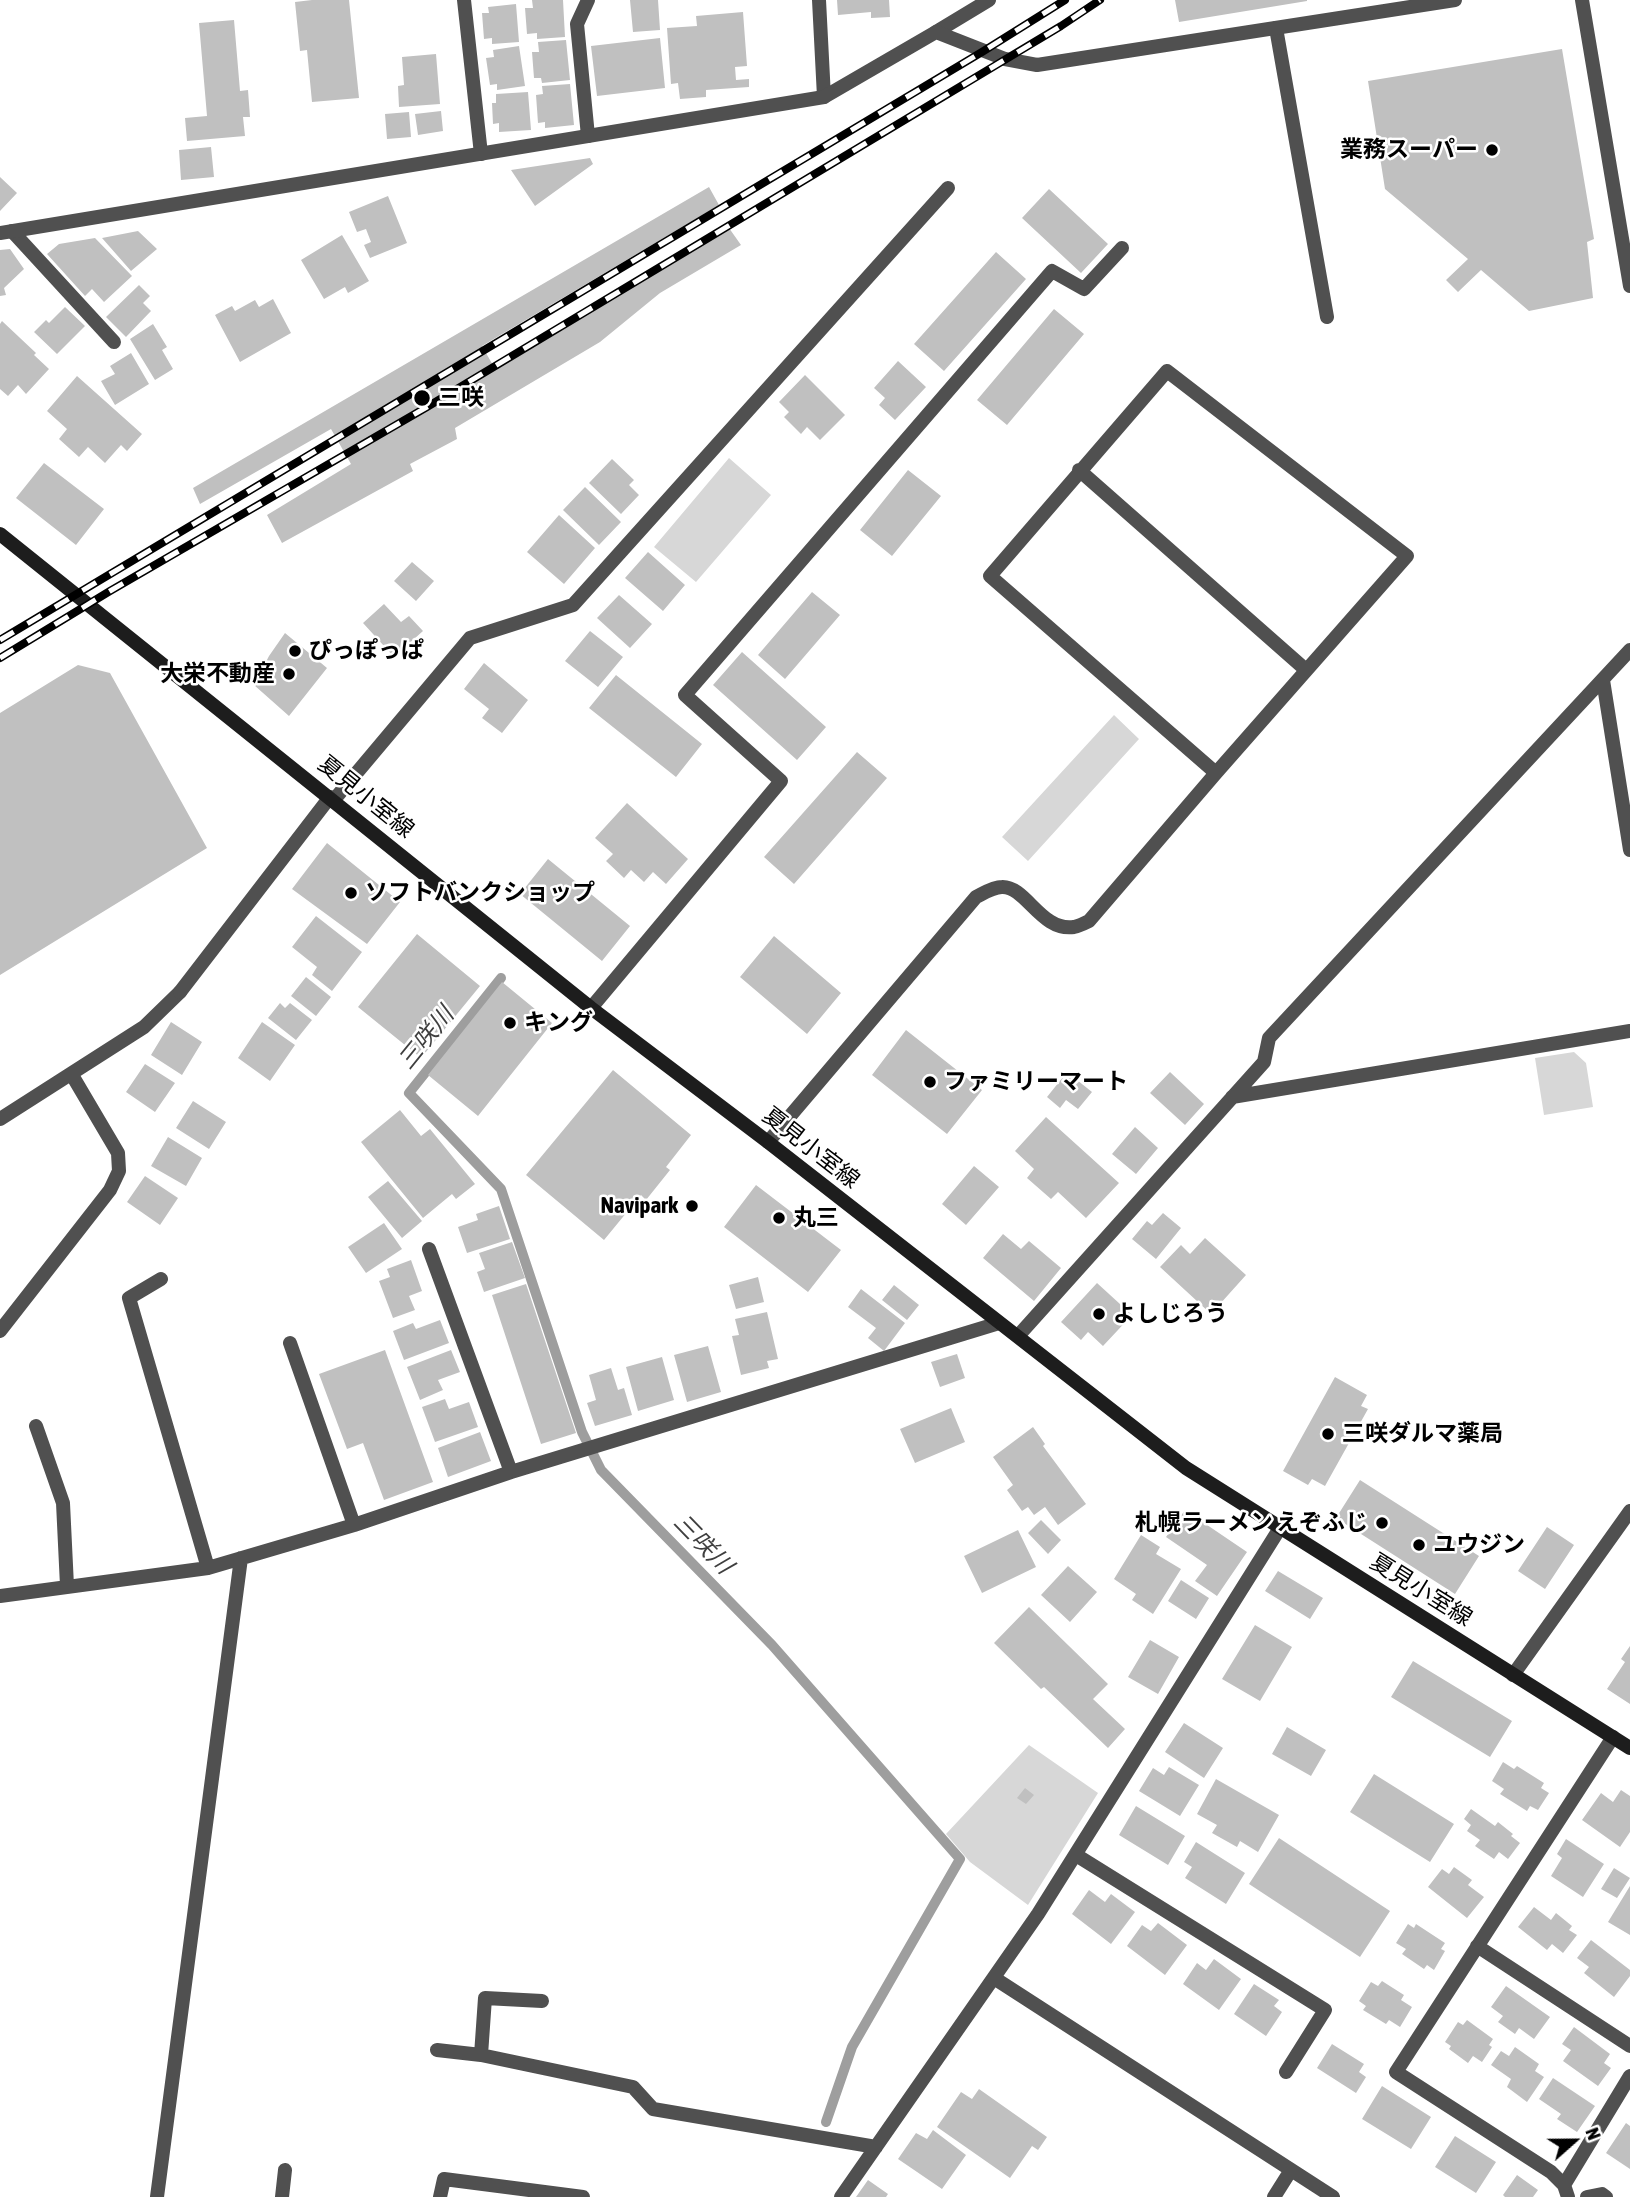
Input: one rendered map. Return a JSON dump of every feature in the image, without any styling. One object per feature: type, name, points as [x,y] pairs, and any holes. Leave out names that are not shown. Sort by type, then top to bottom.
[{"type":"main road","name":"夏見小室線","points":[[0,534],[592,1008],[1186,1468],[1630,1748]]},
{"type":"street","points":[[464,0],[481,154]]},
{"type":"street","points":[[588,0],[577,24],[588,136]]},
{"type":"street","points":[[819,0],[824,97]]},
{"type":"street","points":[[6,232],[824,97],[989,0]]},
{"type":"street","points":[[936,32],[1004,59],[1037,65],[1455,0]]},
{"type":"street","points":[[1582,0],[1630,286]]},
{"type":"street","points":[[1276,28],[1327,317]]},
{"type":"street","points":[[0,1119],[144,1027],[180,992],[332,799],[470,638],[573,606],[948,188]]},
{"type":"street","points":[[6,232],[114,342]]},
{"type":"street","points":[[592,1008],[781,781],[685,695],[1052,271],[1084,289],[1122,248]]},
{"type":"street","points":[[768,1142],[976,897],[986,891],[1003,887],[1014,890],[1059,927],[1074,927],[1089,921],[1407,556],[1167,371],[989,576],[1216,773]]},
{"type":"street","points":[[1079,470],[1306,670]]},
{"type":"street","points":[[1017,1336],[1264,1062],[1269,1038],[1630,650]]},
{"type":"street","points":[[1603,680],[1630,850]]},
{"type":"street","points":[[1232,1097],[1630,1031]]},
{"type":"street","points":[[0,1331],[110,1190],[119,1171],[118,1153],[72,1075]]},
{"type":"street","points":[[429,1249],[512,1472]]},
{"type":"street","points":[[161,1279],[130,1298],[208,1568]]},
{"type":"street","points":[[0,1596],[208,1568],[354,1525],[512,1472],[999,1322]]},
{"type":"street","points":[[290,1343],[354,1525]]},
{"type":"street","points":[[36,1426],[63,1503],[67,1586]]},
{"type":"street","points":[[1513,1675],[1630,1511]]},
{"type":"street","points":[[841,2197],[1038,1914],[1280,1528]]},
{"type":"street","points":[[157,2197],[241,1558]]},
{"type":"street","points":[[1613,1737],[1396,2073],[1551,2172],[1566,2191],[1630,2076]]},
{"type":"street","points":[[1076,1855],[1325,2010],[1286,2072]]},
{"type":"street","points":[[1477,1946],[1630,2046]]},
{"type":"street","points":[[994,1978],[1333,2197]]},
{"type":"street","points":[[481,2055],[485,1998],[542,2001]]},
{"type":"street","points":[[437,2050],[481,2055],[633,2087],[653,2109],[876,2147]]},
{"type":"street","points":[[282,2197],[285,2170]]},
{"type":"street","points":[[1273,2197],[1292,2170]]},
{"type":"street","points":[[440,2197],[444,2179],[583,2197]]},
{"type":"street","points":[[1587,2197],[1602,2194],[1606,2197]]},
{"type":"shaded area","points":[[729,458],[771,495],[696,582],[654,547]]},
{"type":"shaded area","points":[[1114,715],[1139,739],[1028,861],[1002,837]]},
{"type":"shaded area","points":[[1574,1052],[1586,1063],[1593,1107],[1544,1115],[1535,1058]]},
{"type":"shaded area","points":[[1029,1745],[1098,1793],[1028,1905],[970,1862],[946,1834]]},
{"type":"building","points":[[349,0],[359,98],[312,102],[307,50],[300,51],[295,2]]},
{"type":"building","points":[[532,0],[563,0],[565,37],[537,39],[537,33],[527,34],[525,8],[533,8]]},
{"type":"building","points":[[630,0],[658,0],[660,30],[633,32]]},
{"type":"building","points":[[837,0],[889,0],[890,17],[871,18],[871,12],[838,15]]},
{"type":"building","points":[[1175,0],[1307,0],[1307,1],[1179,22]]},
{"type":"building","points":[[516,4],[519,42],[492,44],[492,38],[484,39],[482,13],[489,13],[488,7]]},
{"type":"building","points":[[743,12],[747,66],[735,67],[736,80],[749,79],[749,87],[706,90],[706,97],[680,99],[678,83],[671,84],[667,28],[697,26],[696,16]]},
{"type":"building","points":[[234,20],[240,91],[248,90],[250,117],[243,117],[245,136],[187,141],[185,118],[207,116],[199,23]]},
{"type":"building","points":[[660,38],[665,88],[597,96],[591,46]]},
{"type":"building","points":[[566,40],[570,80],[542,83],[541,78],[534,78],[532,52],[539,52],[538,42]]},
{"type":"building","points":[[519,46],[525,86],[497,90],[497,84],[490,85],[486,58],[494,57],[493,50]]},
{"type":"building","points":[[1562,49],[1594,239],[1587,242],[1593,298],[1529,311],[1481,270],[1458,292],[1446,280],[1468,259],[1385,189],[1368,81]]},
{"type":"building","points":[[436,54],[440,104],[399,107],[398,86],[404,85],[402,57]]},
{"type":"building","points":[[570,84],[574,125],[545,128],[545,122],[538,123],[536,95],[543,94],[542,86]]},
{"type":"building","points":[[528,92],[531,130],[499,132],[499,123],[493,124],[492,103],[496,103],[496,94]]},
{"type":"building","points":[[441,111],[443,131],[418,135],[415,114]]},
{"type":"building","points":[[409,112],[411,137],[387,139],[385,114]]},
{"type":"building","points":[[211,147],[214,177],[181,180],[179,150]]},
{"type":"building","points":[[590,158],[593,164],[535,206],[511,170]]},
{"type":"building","points":[[0,177],[17,193],[0,211]]},
{"type":"building","points":[[709,187],[719,205],[482,346],[494,367],[729,228],[741,245],[660,293],[600,342],[455,428],[457,439],[410,464],[413,471],[282,543],[267,515],[351,464],[331,429],[200,504],[193,488]]},
{"type":"building","points":[[1049,189],[1108,244],[1081,273],[1022,218]]},
{"type":"building","points":[[388,196],[407,243],[370,258],[364,245],[371,242],[366,229],[357,232],[349,212]]},
{"type":"building","points":[[138,231],[157,249],[131,271],[102,238]]},
{"type":"building","points":[[342,235],[369,281],[348,293],[345,287],[324,299],[301,260]]},
{"type":"building","points":[[95,238],[132,276],[104,302],[92,289],[85,296],[47,254],[59,244]]},
{"type":"building","points":[[10,249],[24,269],[4,288],[6,295],[0,296],[0,250]]},
{"type":"building","points":[[996,252],[1026,279],[944,371],[914,344]]},
{"type":"building","points":[[139,285],[150,296],[143,303],[151,311],[126,337],[106,317]]},
{"type":"building","points":[[273,299],[291,333],[240,362],[215,315],[232,306],[235,311],[255,300],[259,307]]},
{"type":"building","points":[[65,307],[85,326],[57,354],[34,332],[46,320],[49,323]]},
{"type":"building","points":[[1054,309],[1084,334],[1007,425],[977,400]]},
{"type":"building","points":[[2,321],[49,369],[26,394],[18,385],[8,396],[0,389]]},
{"type":"building","points":[[153,324],[167,347],[162,350],[173,369],[155,380],[130,339]]},
{"type":"building","points":[[131,353],[149,384],[115,405],[101,381],[115,374],[110,366]]},
{"type":"building","points":[[898,361],[926,387],[895,420],[879,405],[885,398],[874,388]]},
{"type":"building","points":[[805,375],[845,415],[820,440],[807,427],[801,434],[784,417],[789,412],[779,402]]},
{"type":"building","points":[[77,376],[142,434],[127,451],[121,445],[105,463],[88,447],[79,457],[59,439],[67,429],[47,411]]},
{"type":"building","points":[[612,459],[634,480],[629,485],[639,495],[621,514],[589,483]]},
{"type":"building","points":[[44,463],[104,509],[76,545],[16,498]]},
{"type":"building","points":[[908,470],[941,496],[892,556],[860,530]]},
{"type":"building","points":[[585,487],[621,522],[599,545],[563,510]]},
{"type":"building","points":[[559,515],[595,548],[564,584],[527,552]]},
{"type":"building","points":[[648,552],[685,585],[663,611],[625,578]]},
{"type":"building","points":[[412,562],[434,581],[416,601],[394,581]]},
{"type":"building","points":[[812,592],[840,615],[785,679],[758,655]]},
{"type":"building","points":[[619,595],[652,624],[630,648],[597,618]]},
{"type":"building","points":[[384,604],[401,622],[409,616],[423,631],[394,657],[363,623]]},
{"type":"building","points":[[590,631],[623,657],[598,687],[565,661]]},
{"type":"building","points":[[285,633],[327,668],[289,716],[254,685]]},
{"type":"building","points":[[742,652],[826,727],[797,760],[713,685]]},
{"type":"building","points":[[484,663],[528,700],[502,733],[482,718],[489,709],[464,689]]},
{"type":"building","points":[[78,665],[110,673],[207,848],[0,975],[0,713]]},
{"type":"building","points":[[616,675],[702,744],[676,777],[589,708]]},
{"type":"building","points":[[857,752],[887,778],[794,884],[764,857]]},
{"type":"building","points":[[627,803],[688,859],[666,884],[653,872],[644,882],[631,870],[624,878],[606,861],[613,854],[595,838]]},
{"type":"building","points":[[327,843],[400,902],[367,944],[292,889]]},
{"type":"building","points":[[548,859],[630,926],[602,961],[520,894]]},
{"type":"building","points":[[316,916],[362,952],[332,991],[312,975],[317,967],[292,947]]},
{"type":"building","points":[[417,934],[480,986],[421,1058],[358,1007]]},
{"type":"building","points":[[774,936],[841,993],[807,1034],[740,977]]},
{"type":"building","points":[[306,977],[331,997],[316,1016],[291,996]]},
{"type":"building","points":[[502,982],[552,1023],[478,1116],[428,1075]]},
{"type":"building","points":[[280,1003],[285,1008],[290,1003],[312,1020],[296,1040],[268,1018]]},
{"type":"building","points":[[171,1022],[202,1042],[182,1075],[151,1055]]},
{"type":"building","points":[[262,1022],[295,1045],[270,1081],[238,1058]]},
{"type":"building","points":[[906,1030],[982,1090],[947,1134],[872,1075]]},
{"type":"building","points":[[145,1064],[175,1083],[155,1112],[126,1092]]},
{"type":"building","points":[[613,1070],[691,1135],[666,1167],[670,1170],[646,1200],[641,1195],[604,1240],[526,1175]]},
{"type":"building","points":[[1067,1072],[1092,1092],[1078,1109],[1066,1100],[1060,1108],[1047,1097]]},
{"type":"building","points":[[1170,1072],[1204,1104],[1185,1125],[1150,1093]]},
{"type":"building","points":[[193,1101],[226,1122],[209,1149],[176,1128]]},
{"type":"building","points":[[400,1110],[421,1136],[430,1129],[475,1184],[456,1199],[452,1194],[423,1218],[361,1142]]},
{"type":"building","points":[[1046,1117],[1119,1183],[1086,1218],[1058,1192],[1051,1199],[1027,1178],[1034,1169],[1015,1151]]},
{"type":"building","points":[[1135,1127],[1158,1148],[1136,1174],[1112,1154]]},
{"type":"building","points":[[168,1137],[202,1158],[186,1186],[151,1166]]},
{"type":"building","points":[[974,1166],[999,1187],[966,1225],[942,1204]]},
{"type":"building","points":[[145,1176],[178,1198],[160,1225],[127,1202]]},
{"type":"building","points":[[388,1181],[422,1221],[402,1238],[368,1197]]},
{"type":"building","points":[[756,1185],[841,1250],[808,1292],[724,1227]]},
{"type":"building","points":[[499,1206],[510,1239],[467,1253],[458,1227],[478,1220],[476,1214]]},
{"type":"building","points":[[1163,1213],[1181,1228],[1156,1259],[1132,1239],[1147,1221],[1152,1225]]},
{"type":"building","points":[[384,1223],[402,1249],[366,1273],[348,1247]]},
{"type":"building","points":[[1003,1234],[1021,1249],[1029,1241],[1061,1268],[1034,1301],[983,1258]]},
{"type":"building","points":[[1205,1238],[1246,1275],[1211,1314],[1160,1267],[1181,1245],[1190,1254]]},
{"type":"building","points":[[512,1242],[525,1278],[484,1292],[477,1272],[485,1269],[479,1253]]},
{"type":"building","points":[[411,1260],[422,1291],[409,1296],[415,1310],[393,1318],[379,1281],[390,1277],[387,1269]]},
{"type":"building","points":[[758,1277],[764,1302],[736,1309],[729,1285]]},
{"type":"building","points":[[1097,1283],[1132,1315],[1103,1346],[1088,1332],[1081,1340],[1061,1322]]},
{"type":"building","points":[[526,1284],[576,1433],[541,1444],[492,1295]]},
{"type":"building","points":[[894,1285],[919,1305],[907,1320],[882,1300]]},
{"type":"building","points":[[861,1289],[905,1323],[884,1351],[868,1338],[876,1328],[848,1307]]},
{"type":"building","points":[[767,1312],[778,1359],[767,1361],[769,1368],[741,1375],[732,1336],[739,1335],[735,1319]]},
{"type":"building","points":[[440,1320],[449,1343],[404,1360],[393,1331],[413,1323],[416,1329]]},
{"type":"building","points":[[708,1346],[721,1392],[687,1402],[674,1355]]},
{"type":"building","points":[[385,1350],[433,1482],[384,1500],[363,1443],[347,1449],[319,1374]]},
{"type":"building","points":[[451,1350],[460,1372],[438,1380],[443,1390],[420,1400],[407,1367]]},
{"type":"building","points":[[957,1354],[965,1378],[940,1387],[931,1362]]},
{"type":"building","points":[[662,1357],[674,1400],[638,1411],[626,1367]]},
{"type":"building","points":[[611,1368],[618,1390],[624,1388],[632,1415],[595,1426],[587,1403],[596,1400],[589,1375]]},
{"type":"building","points":[[1335,1377],[1367,1395],[1361,1406],[1368,1409],[1325,1486],[1312,1479],[1308,1485],[1283,1471]]},
{"type":"building","points":[[445,1399],[449,1409],[469,1402],[478,1427],[435,1442],[422,1407]]},
{"type":"building","points":[[951,1408],[965,1442],[915,1463],[900,1429]]},
{"type":"building","points":[[1033,1427],[1045,1444],[1043,1446],[1086,1504],[1058,1525],[1045,1507],[1034,1515],[1028,1507],[1022,1511],[1007,1490],[1013,1485],[993,1457]]},
{"type":"building","points":[[480,1432],[491,1461],[448,1477],[438,1448]]},
{"type":"building","points":[[1360,1480],[1479,1556],[1455,1594],[1336,1518]]},
{"type":"building","points":[[1185,1510],[1247,1552],[1217,1596],[1195,1581],[1207,1565],[1166,1537]]},
{"type":"building","points":[[1041,1520],[1061,1540],[1048,1554],[1028,1533]]},
{"type":"building","points":[[1547,1527],[1574,1545],[1545,1589],[1518,1571]]},
{"type":"building","points":[[1018,1530],[1036,1567],[982,1593],[964,1556]]},
{"type":"building","points":[[1141,1535],[1160,1547],[1156,1554],[1181,1569],[1153,1614],[1132,1600],[1136,1594],[1114,1579]]},
{"type":"building","points":[[1068,1566],[1097,1592],[1070,1622],[1041,1595]]},
{"type":"building","points":[[1278,1571],[1323,1598],[1310,1619],[1265,1591]]},
{"type":"building","points":[[1181,1580],[1209,1598],[1196,1619],[1168,1601]]},
{"type":"building","points":[[1029,1607],[1108,1684],[1093,1699],[1125,1729],[1108,1748],[994,1643]]},
{"type":"building","points":[[1255,1625],[1292,1647],[1260,1701],[1222,1679]]},
{"type":"building","points":[[1150,1640],[1179,1657],[1158,1694],[1128,1677]]},
{"type":"building","points":[[1630,1646],[1630,1704],[1607,1689],[1625,1662],[1621,1659]]},
{"type":"building","points":[[1413,1661],[1512,1721],[1490,1757],[1391,1697]]},
{"type":"building","points":[[1184,1723],[1223,1748],[1204,1778],[1165,1752]]},
{"type":"building","points":[[1287,1727],[1326,1750],[1311,1776],[1272,1754]]},
{"type":"building","points":[[1503,1762],[1514,1769],[1517,1766],[1544,1783],[1541,1788],[1549,1793],[1538,1810],[1530,1806],[1527,1811],[1500,1794],[1504,1789],[1492,1781]]},
{"type":"building","points":[[1169,1767],[1199,1785],[1180,1816],[1139,1791],[1153,1768],[1164,1775]]},
{"type":"building","points":[[1374,1774],[1454,1824],[1430,1862],[1350,1812]]},
{"type":"building","points":[[1216,1779],[1279,1815],[1258,1852],[1240,1841],[1237,1847],[1212,1833],[1217,1825],[1197,1814]]},
{"type":"building","points":[[1025,1788],[1034,1795],[1026,1804],[1017,1798]]},
{"type":"building","points":[[1621,1790],[1630,1796],[1630,1832],[1620,1847],[1582,1820],[1601,1793],[1613,1802]]},
{"type":"building","points":[[1136,1806],[1185,1836],[1168,1865],[1119,1835]]},
{"type":"building","points":[[1471,1809],[1495,1826],[1498,1822],[1520,1843],[1508,1859],[1499,1852],[1494,1859],[1475,1846],[1480,1840],[1467,1831],[1471,1825],[1464,1819]]},
{"type":"building","points":[[1279,1838],[1390,1911],[1360,1957],[1249,1884]]},
{"type":"building","points":[[1566,1839],[1604,1864],[1583,1897],[1551,1876],[1562,1858],[1557,1854]]},
{"type":"building","points":[[1196,1842],[1245,1873],[1226,1904],[1185,1878],[1192,1867],[1184,1862]]},
{"type":"building","points":[[1454,1867],[1472,1880],[1468,1885],[1484,1897],[1467,1918],[1428,1887],[1442,1869],[1449,1874]]},
{"type":"building","points":[[1614,1868],[1630,1878],[1617,1898],[1601,1889]]},
{"type":"building","points":[[1630,1886],[1630,1935],[1608,1922]]},
{"type":"building","points":[[1089,1890],[1105,1902],[1111,1894],[1135,1912],[1111,1944],[1072,1914]]},
{"type":"building","points":[[1534,1907],[1551,1920],[1556,1913],[1572,1926],[1569,1930],[1577,1935],[1563,1953],[1552,1944],[1547,1950],[1518,1927]]},
{"type":"building","points":[[1158,1923],[1187,1945],[1165,1975],[1127,1946],[1142,1925],[1151,1931]]},
{"type":"building","points":[[1408,1924],[1414,1928],[1416,1924],[1445,1943],[1441,1949],[1445,1951],[1434,1970],[1427,1965],[1424,1969],[1402,1954],[1406,1949],[1396,1943]]},
{"type":"building","points":[[1591,1940],[1630,1970],[1630,1976],[1614,1997],[1584,1973],[1589,1967],[1577,1958]]},
{"type":"building","points":[[1214,1959],[1241,1979],[1219,2010],[1183,1984],[1197,1963],[1206,1970]]},
{"type":"building","points":[[1382,1981],[1404,1995],[1401,2000],[1412,2007],[1400,2027],[1389,2020],[1386,2024],[1363,2010],[1366,2006],[1359,2001],[1371,1982],[1378,1986]]},
{"type":"building","points":[[1254,1984],[1279,2000],[1274,2006],[1282,2012],[1266,2036],[1234,2014]]},
{"type":"building","points":[[1506,1986],[1550,2017],[1534,2039],[1519,2028],[1515,2034],[1498,2022],[1503,2016],[1491,2007]]},
{"type":"building","points":[[1467,2020],[1493,2039],[1489,2045],[1492,2047],[1482,2062],[1473,2056],[1468,2063],[1449,2049],[1451,2046],[1445,2042],[1458,2022],[1463,2025]]},
{"type":"building","points":[[1574,2027],[1610,2054],[1604,2063],[1611,2068],[1598,2086],[1563,2061],[1571,2050],[1562,2044]]},
{"type":"building","points":[[1332,2044],[1364,2064],[1359,2072],[1366,2077],[1356,2093],[1317,2068]]},
{"type":"building","points":[[1515,2047],[1539,2064],[1535,2071],[1544,2077],[1527,2102],[1507,2087],[1511,2079],[1491,2065],[1501,2051],[1509,2056]]},
{"type":"building","points":[[1553,2078],[1595,2106],[1577,2132],[1557,2119],[1561,2114],[1539,2099]]},
{"type":"building","points":[[1382,2086],[1431,2117],[1411,2149],[1362,2119]]},
{"type":"building","points":[[979,2089],[1047,2137],[1038,2150],[1032,2146],[1010,2178],[937,2127],[961,2092],[972,2099]]},
{"type":"building","points":[[1626,2123],[1630,2126],[1630,2169],[1606,2153]]},
{"type":"building","points":[[933,2130],[966,2155],[942,2189],[898,2159],[916,2133],[927,2139]]},
{"type":"building","points":[[1455,2136],[1496,2162],[1476,2193],[1435,2167]]},
{"type":"building","points":[[1517,2175],[1538,2190],[1533,2197],[1503,2195]]},
{"type":"building","points":[[868,2180],[888,2194],[886,2197],[856,2197]]},
{"type":"waterway","name":"三咲川","points":[[501,978],[409,1093],[501,1189],[582,1432],[601,1470],[772,1645],[960,1859],[852,2047],[826,2122]]},
{"type":"railway","points":[[0,640],[1065,0]]},
{"type":"railway","points":[[0,658],[427,407],[1100,0]]},
{"type":"place","name":"業務スーパー","points":[[1492,150]]},
{"type":"place","name":"三咲","points":[[422,398]]},
{"type":"place","name":"ぴっぽっぱ","points":[[295,651]]},
{"type":"place","name":"大栄不動産","points":[[289,674]]},
{"type":"place","name":"ソフトバンクショップ","points":[[351,893]]},
{"type":"place","name":"キング","points":[[510,1023]]},
{"type":"place","name":"ファミリーマート","points":[[930,1082]]},
{"type":"place","name":"Navipark","points":[[692,1206]]},
{"type":"place","name":"丸三","points":[[779,1218]]},
{"type":"place","name":"よしじろう","points":[[1099,1314]]},
{"type":"place","name":"三咲ダルマ薬局","points":[[1328,1434]]},
{"type":"place","name":"札幌ラーメン えぞふじ","points":[[1382,1523]]},
{"type":"place","name":"ユウジン","points":[[1419,1545]]}]
